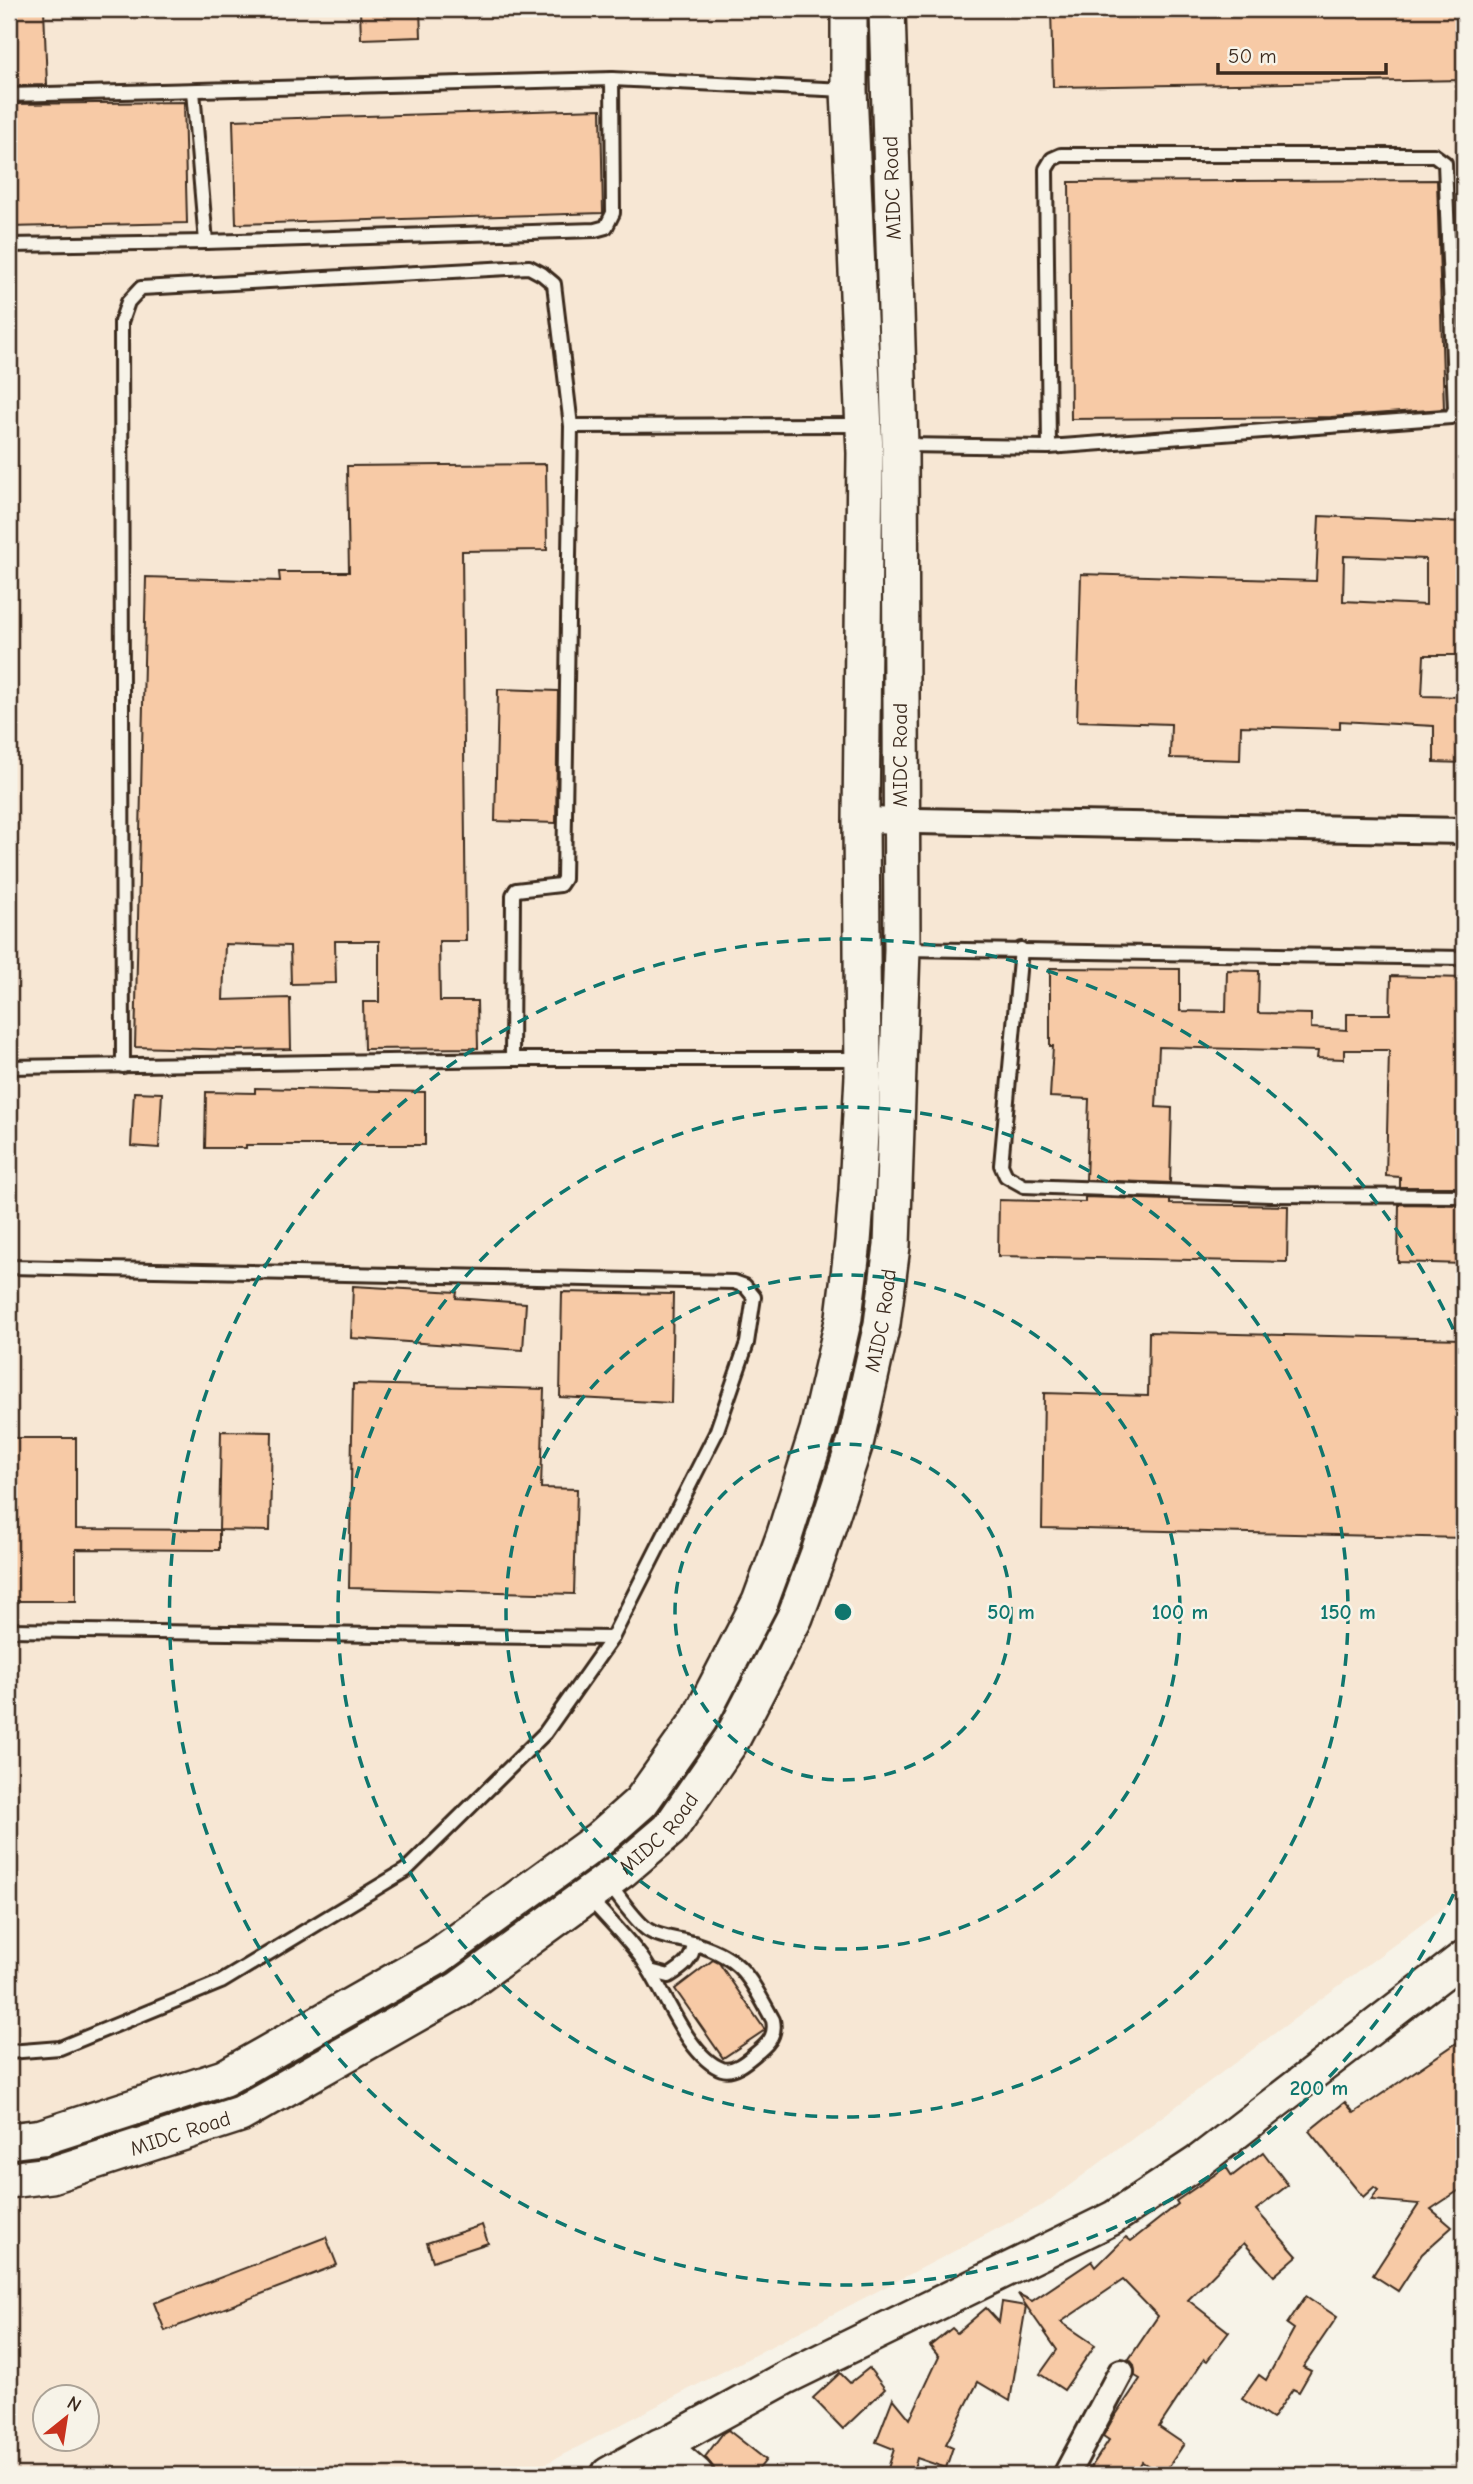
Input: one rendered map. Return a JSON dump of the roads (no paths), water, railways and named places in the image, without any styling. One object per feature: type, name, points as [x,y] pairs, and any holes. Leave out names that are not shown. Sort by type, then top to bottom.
[{"type":"main road","name":"MIDC Road","points":[[9,2141],[42,2137],[224,2078],[437,1957],[598,1840],[641,1802],[699,1720],[760,1602],[818,1430],[844,1317],[853,1242],[863,1059],[861,820],[864,425],[849,90],[849,9]]},
{"type":"main road","name":"MIDC Road","points":[[9,2180],[51,2175],[240,2114],[458,1990],[597,1889],[670,1829],[733,1739],[795,1617],[852,1452],[882,1324],[892,1246],[902,949],[900,444],[887,9]]},
{"type":"main road","points":[[609,2475],[661,2446],[695,2475]]},
{"type":"street","points":[[861,820],[1464,831]]},
{"type":"street","points":[[661,2446],[787,2376],[1113,2218],[1198,2162],[1464,1957]]},
{"type":"street","points":[[1066,2475],[1121,2372]]},
{"type":"lane","points":[[9,95],[612,79],[849,90]]},
{"type":"lane","points":[[9,245],[596,230],[606,227],[613,213],[612,79]]},
{"type":"lane","points":[[192,91],[206,242]]},
{"type":"lane","points":[[900,444],[1049,447],[1451,418],[1455,409],[1445,163],[1434,155],[1061,155],[1052,159],[1046,169],[1049,447]]},
{"type":"lane","points":[[123,1066],[121,322],[128,302],[141,288],[529,267],[555,284],[571,426],[564,879],[560,885],[516,890],[513,895],[512,1059]]},
{"type":"lane","points":[[571,426],[864,425]]},
{"type":"lane","points":[[902,949],[1464,958]]},
{"type":"lane","points":[[1021,949],[1001,1165],[1006,1176],[1024,1186],[1270,1195],[1464,1196]]},
{"type":"lane","points":[[9,1068],[512,1059],[863,1059]]},
{"type":"lane","points":[[9,1267],[734,1282],[745,1286],[754,1297],[747,1343],[716,1433],[612,1638],[545,1733],[406,1870],[221,1982],[60,2048],[9,2053]]},
{"type":"lane","points":[[9,1630],[612,1638]]},
{"type":"lane","points":[[597,1889],[647,1929],[664,1937],[724,1953],[737,1963],[773,2020],[775,2029],[772,2038],[761,2050],[736,2068],[725,2070],[713,2064],[697,2049],[669,2007],[650,1971],[597,1889]]},
{"type":"lane","points":[[650,1971],[669,1976],[684,1966],[693,1954],[694,1943]]}]
